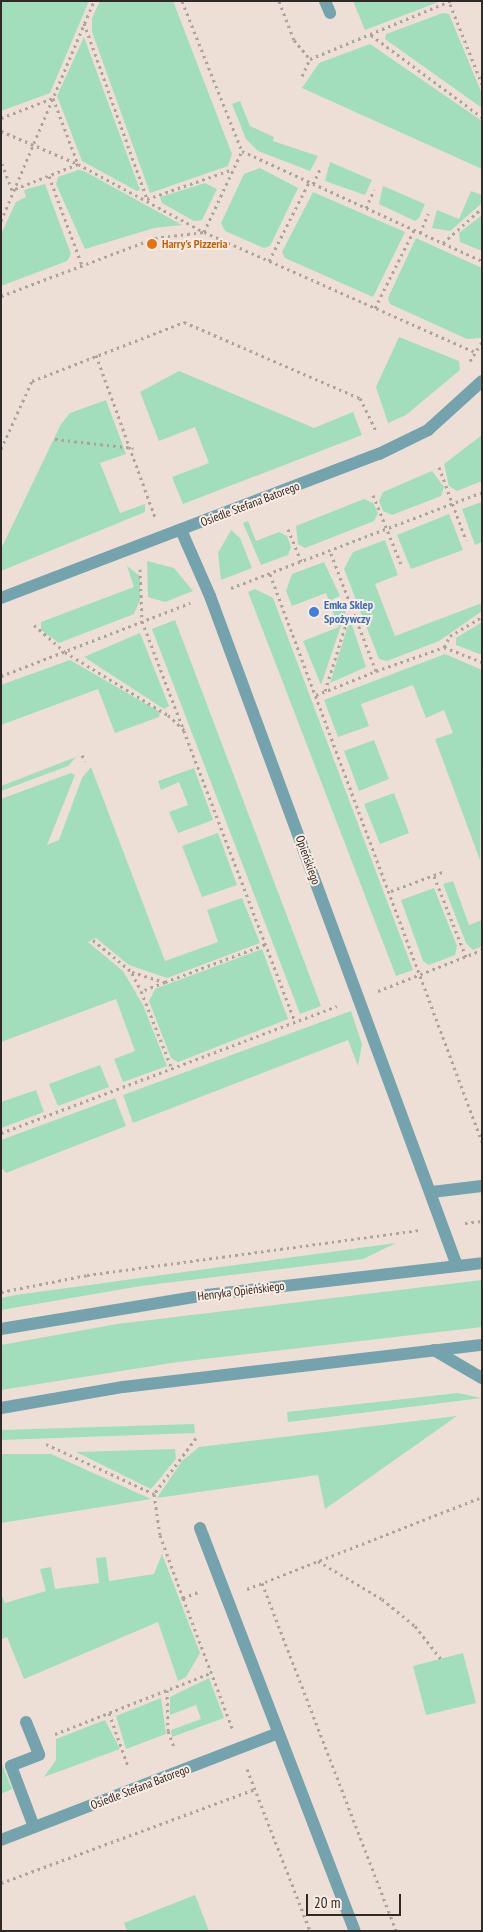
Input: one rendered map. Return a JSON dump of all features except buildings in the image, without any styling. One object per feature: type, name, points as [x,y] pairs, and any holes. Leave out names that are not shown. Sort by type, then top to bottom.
[{"type":"street","name":"Osiedle Stefana Batorego","points":[[1,598],[181,530],[428,430],[482,381]]},
{"type":"street","name":"Opieńskiego","points":[[181,530],[210,596],[432,1192],[457,1266]]},
{"type":"street","points":[[432,1192],[482,1186]]},
{"type":"street","name":"Henryka Opieńskiego","points":[[1,1329],[159,1301],[482,1263]]},
{"type":"street","points":[[1,1408],[123,1387],[482,1344]]},
{"type":"street","points":[[434,1350],[482,1378]]},
{"type":"street","points":[[200,1528],[355,1931]]},
{"type":"street","points":[[26,1722],[39,1755],[12,1766],[34,1827]]},
{"type":"street","name":"Osiedle Stefana Batorego","points":[[1,1840],[278,1734]]},
{"type":"path","points":[[1,221],[12,190],[94,1]]},
{"type":"path","points":[[182,1],[242,151],[482,261]]},
{"type":"path","points":[[279,1],[294,40],[310,59]]},
{"type":"path","points":[[302,76],[310,59],[450,3],[482,84]]},
{"type":"path","points":[[84,23],[147,199]]},
{"type":"path","points":[[371,35],[482,117]]},
{"type":"path","points":[[1,118],[53,98]]},
{"type":"path","points":[[53,98],[78,164]]},
{"type":"path","points":[[1,131],[32,146],[78,164],[147,199],[204,232],[475,352],[482,342]]},
{"type":"path","points":[[204,232],[242,151]]},
{"type":"path","points":[[1,162],[12,190]]},
{"type":"path","points":[[12,190],[78,164]]},
{"type":"path","points":[[268,261],[321,167]]},
{"type":"path","points":[[147,199],[234,169]]},
{"type":"path","points":[[48,176],[82,266]]},
{"type":"path","points":[[366,208],[374,190]]},
{"type":"path","points":[[443,243],[482,208]]},
{"type":"path","points":[[420,233],[428,214]]},
{"type":"path","points":[[376,308],[414,230]]},
{"type":"path","points":[[1,296],[155,238],[204,232]]},
{"type":"path","points":[[1,449],[32,381],[184,322],[360,398],[377,434]]},
{"type":"path","points":[[96,355],[133,448],[156,519]]},
{"type":"path","points":[[55,439],[133,448]]},
{"type":"path","points":[[439,467],[466,540]]},
{"type":"path","points":[[1,676],[482,492]]},
{"type":"path","points":[[373,496],[402,564]]},
{"type":"path","points":[[288,529],[301,562]]},
{"type":"path","points":[[132,549],[144,577],[142,621],[186,732],[295,1022]]},
{"type":"path","points":[[330,551],[352,604],[376,672]]},
{"type":"path","points":[[270,574],[422,974],[482,1142]]},
{"type":"path","points":[[325,692],[352,604]]},
{"type":"path","points":[[316,695],[444,647],[450,636],[482,617]]},
{"type":"path","points":[[34,625],[65,652],[160,710],[186,732]]},
{"type":"path","points":[[444,647],[482,662]]},
{"type":"path","points":[[82,755],[85,760]]},
{"type":"path","points":[[391,891],[446,871]]},
{"type":"path","points":[[434,876],[466,957]]},
{"type":"path","points":[[93,940],[132,972],[165,982]]},
{"type":"path","points":[[141,991],[266,944]]},
{"type":"path","points":[[1,1133],[172,1070],[482,950]]},
{"type":"path","points":[[132,972],[172,1070]]},
{"type":"path","points":[[1,1292],[221,1255],[482,1221]]},
{"type":"path","points":[[196,1438],[154,1494],[160,1535],[310,1931]]},
{"type":"path","points":[[46,1444],[154,1494]]},
{"type":"path","points":[[183,1598],[209,1588],[237,1593],[482,1497]]},
{"type":"path","points":[[318,1561],[382,1599],[415,1626],[441,1659]]},
{"type":"path","points":[[262,1583],[396,1931]]},
{"type":"path","points":[[34,1742],[211,1673]]},
{"type":"path","points":[[167,1690],[168,1732],[183,1770]]},
{"type":"path","points":[[109,1713],[136,1788]]},
{"type":"path","points":[[1,1883],[255,1789]]},
{"type":"green space","points":[[1,1],[89,1],[50,93],[1,111]]},
{"type":"green space","points":[[100,1],[173,1],[232,154],[228,166],[150,193],[92,32],[92,18]]},
{"type":"green space","points":[[353,1],[441,1],[365,30]]},
{"type":"green space","points":[[443,13],[449,14],[482,94],[482,108],[385,39],[386,34]]},
{"type":"green space","points":[[84,37],[140,190],[137,191],[82,161],[57,96]]},
{"type":"green space","points":[[370,44],[482,121],[482,169],[302,88],[319,63]]},
{"type":"green space","points":[[240,101],[250,126],[274,137],[273,141],[318,156],[310,171],[258,151],[246,139],[232,104]]},
{"type":"green space","points":[[330,162],[372,180],[365,195],[325,181]]},
{"type":"green space","points":[[260,168],[298,188],[270,246],[264,248],[225,231],[221,223],[244,174]]},
{"type":"green space","points":[[78,170],[84,171],[182,225],[154,228],[85,249],[56,184],[58,177]]},
{"type":"green space","points":[[205,183],[217,189],[202,220],[194,221],[162,203],[160,197]]},
{"type":"green space","points":[[45,184],[71,254],[67,261],[1,286],[1,234],[16,202],[26,197],[24,190]]},
{"type":"green space","points":[[383,186],[425,204],[419,218],[415,221],[379,204]]},
{"type":"green space","points":[[471,191],[482,195],[482,203],[450,231],[432,228],[437,210],[459,219]]},
{"type":"green space","points":[[313,192],[405,232],[373,297],[285,258],[282,252]]},
{"type":"green space","points":[[482,215],[482,251],[460,242],[459,233]]},
{"type":"green space","points":[[416,238],[482,268],[481,338],[467,339],[390,304],[388,298]]},
{"type":"green space","points":[[399,337],[459,361],[460,370],[406,415],[388,423],[376,387]]},
{"type":"green space","points":[[179,371],[314,428],[353,412],[362,435],[183,504],[172,477],[209,463],[195,427],[159,441],[140,392]]},
{"type":"green space","points":[[106,400],[126,454],[100,463],[120,513],[145,504],[145,512],[1,571],[1,549],[61,424],[70,413]]},
{"type":"green space","points":[[482,435],[482,481],[457,491],[449,486],[444,464]]},
{"type":"green space","points":[[432,471],[444,487],[441,496],[392,515],[383,511],[379,501],[383,492]]},
{"type":"green space","points":[[364,499],[373,503],[378,513],[374,521],[305,548],[298,544],[296,526]]},
{"type":"green space","points":[[482,502],[482,542],[475,545],[462,509]]},
{"type":"green space","points":[[449,514],[463,550],[411,569],[397,535]]},
{"type":"green space","points":[[248,521],[256,541],[279,532],[287,536],[291,547],[288,555],[261,565],[243,523]]},
{"type":"green space","points":[[231,530],[240,538],[252,568],[221,580],[218,553]]},
{"type":"green space","points":[[385,540],[398,575],[375,584],[395,636],[482,603],[482,611],[439,641],[387,661],[379,659],[344,569],[353,552]]},
{"type":"green space","points":[[147,561],[174,568],[193,591],[165,602],[148,597]]},
{"type":"green space","points":[[324,562],[340,596],[329,601],[326,593],[292,606],[286,591],[292,574]]},
{"type":"green space","points":[[127,566],[140,576],[140,600],[134,614],[59,643],[41,630],[41,622],[134,587]]},
{"type":"green space","points":[[255,589],[273,598],[413,970],[396,976],[248,592]]},
{"type":"green space","points":[[342,601],[346,611],[321,685],[303,641],[339,627],[330,605]]},
{"type":"green space","points":[[350,619],[366,667],[330,683]]},
{"type":"green space","points":[[175,620],[321,1006],[300,1014],[152,629]]},
{"type":"green space","points":[[482,622],[482,655],[456,645],[456,638]]},
{"type":"green space","points":[[140,633],[169,706],[164,709],[84,657]]},
{"type":"green space","points":[[445,654],[482,670],[480,860],[435,739],[453,733],[444,710],[426,718],[413,685],[361,704],[369,726],[338,737],[324,700]]},
{"type":"green space","points":[[70,660],[160,712],[159,717],[115,733],[98,689],[1,725],[1,685]]},
{"type":"green space","points":[[374,740],[389,779],[359,791],[344,751]]},
{"type":"green space","points":[[76,757],[68,766],[1,791],[1,786]]},
{"type":"green space","points":[[91,767],[165,961],[218,942],[207,910],[242,898],[260,943],[167,978],[129,965],[96,938],[88,942],[123,971],[143,1005],[167,1066],[123,1082],[114,1059],[135,1051],[116,999],[1,1042],[1,799],[71,773],[75,775],[47,845],[59,840],[82,778]]},
{"type":"green space","points":[[194,768],[213,820],[178,833],[169,812],[188,805],[179,782],[161,790],[158,781]]},
{"type":"green space","points":[[394,793],[409,833],[380,844],[364,804]]},
{"type":"green space","points":[[218,833],[237,885],[202,897],[182,846]]},
{"type":"green space","points":[[453,881],[469,925],[482,920],[482,946],[473,950],[466,943],[443,884]]},
{"type":"green space","points":[[434,888],[457,946],[455,955],[429,965],[423,961],[401,900]]},
{"type":"green space","points":[[262,949],[288,1019],[178,1062],[171,1058],[149,1001],[155,989]]},
{"type":"green space","points":[[351,1011],[362,1044],[358,1066],[348,1040],[133,1123],[123,1095]]},
{"type":"green space","points":[[100,1065],[109,1087],[58,1106],[49,1084]]},
{"type":"green space","points":[[36,1090],[44,1112],[1,1128],[1,1102]]},
{"type":"green space","points":[[115,1098],[126,1126],[6,1173],[1,1167],[1,1140]]},
{"type":"green space","points":[[396,1243],[363,1259],[141,1286],[1,1310],[1,1298],[16,1295]]},
{"type":"green space","points":[[482,1280],[482,1327],[178,1362],[1,1390],[1,1345],[117,1324]]},
{"type":"green space","points":[[458,1393],[482,1398],[288,1422],[287,1412]]},
{"type":"green space","points":[[457,1416],[325,1509],[318,1475],[157,1498],[182,1461],[199,1447]]},
{"type":"green space","points":[[194,1424],[195,1433],[1,1440],[1,1430]]},
{"type":"green space","points":[[175,1449],[176,1459],[151,1489],[76,1452]]},
{"type":"green space","points":[[1,1454],[51,1454],[151,1499],[1,1523]]},
{"type":"green space","points":[[162,1554],[200,1653],[186,1677],[178,1681],[158,1622],[24,1679],[7,1637],[1,1639],[1,1594],[5,1603],[46,1591],[40,1569],[51,1567],[55,1589],[99,1583],[96,1558],[106,1557],[109,1581],[154,1574]]},
{"type":"green space","points":[[463,1653],[476,1703],[426,1715],[413,1666]]},
{"type":"green space","points":[[209,1678],[224,1718],[172,1737],[171,1730],[201,1719],[196,1705],[170,1715],[170,1697]]},
{"type":"green space","points":[[161,1698],[166,1734],[126,1749],[116,1716]]},
{"type":"green space","points":[[105,1720],[120,1749],[44,1777],[56,1760],[56,1739]]},
{"type":"green space","points":[[1,1762],[12,1789],[1,1794]]},
{"type":"green space","points":[[195,1895],[209,1931],[127,1931],[124,1923]]},
{"type":"place","name":"Harry's Pizzeria","points":[[152,244]]},
{"type":"place","name":"Emka Sklep Spożywczy","points":[[314,612]]}]
